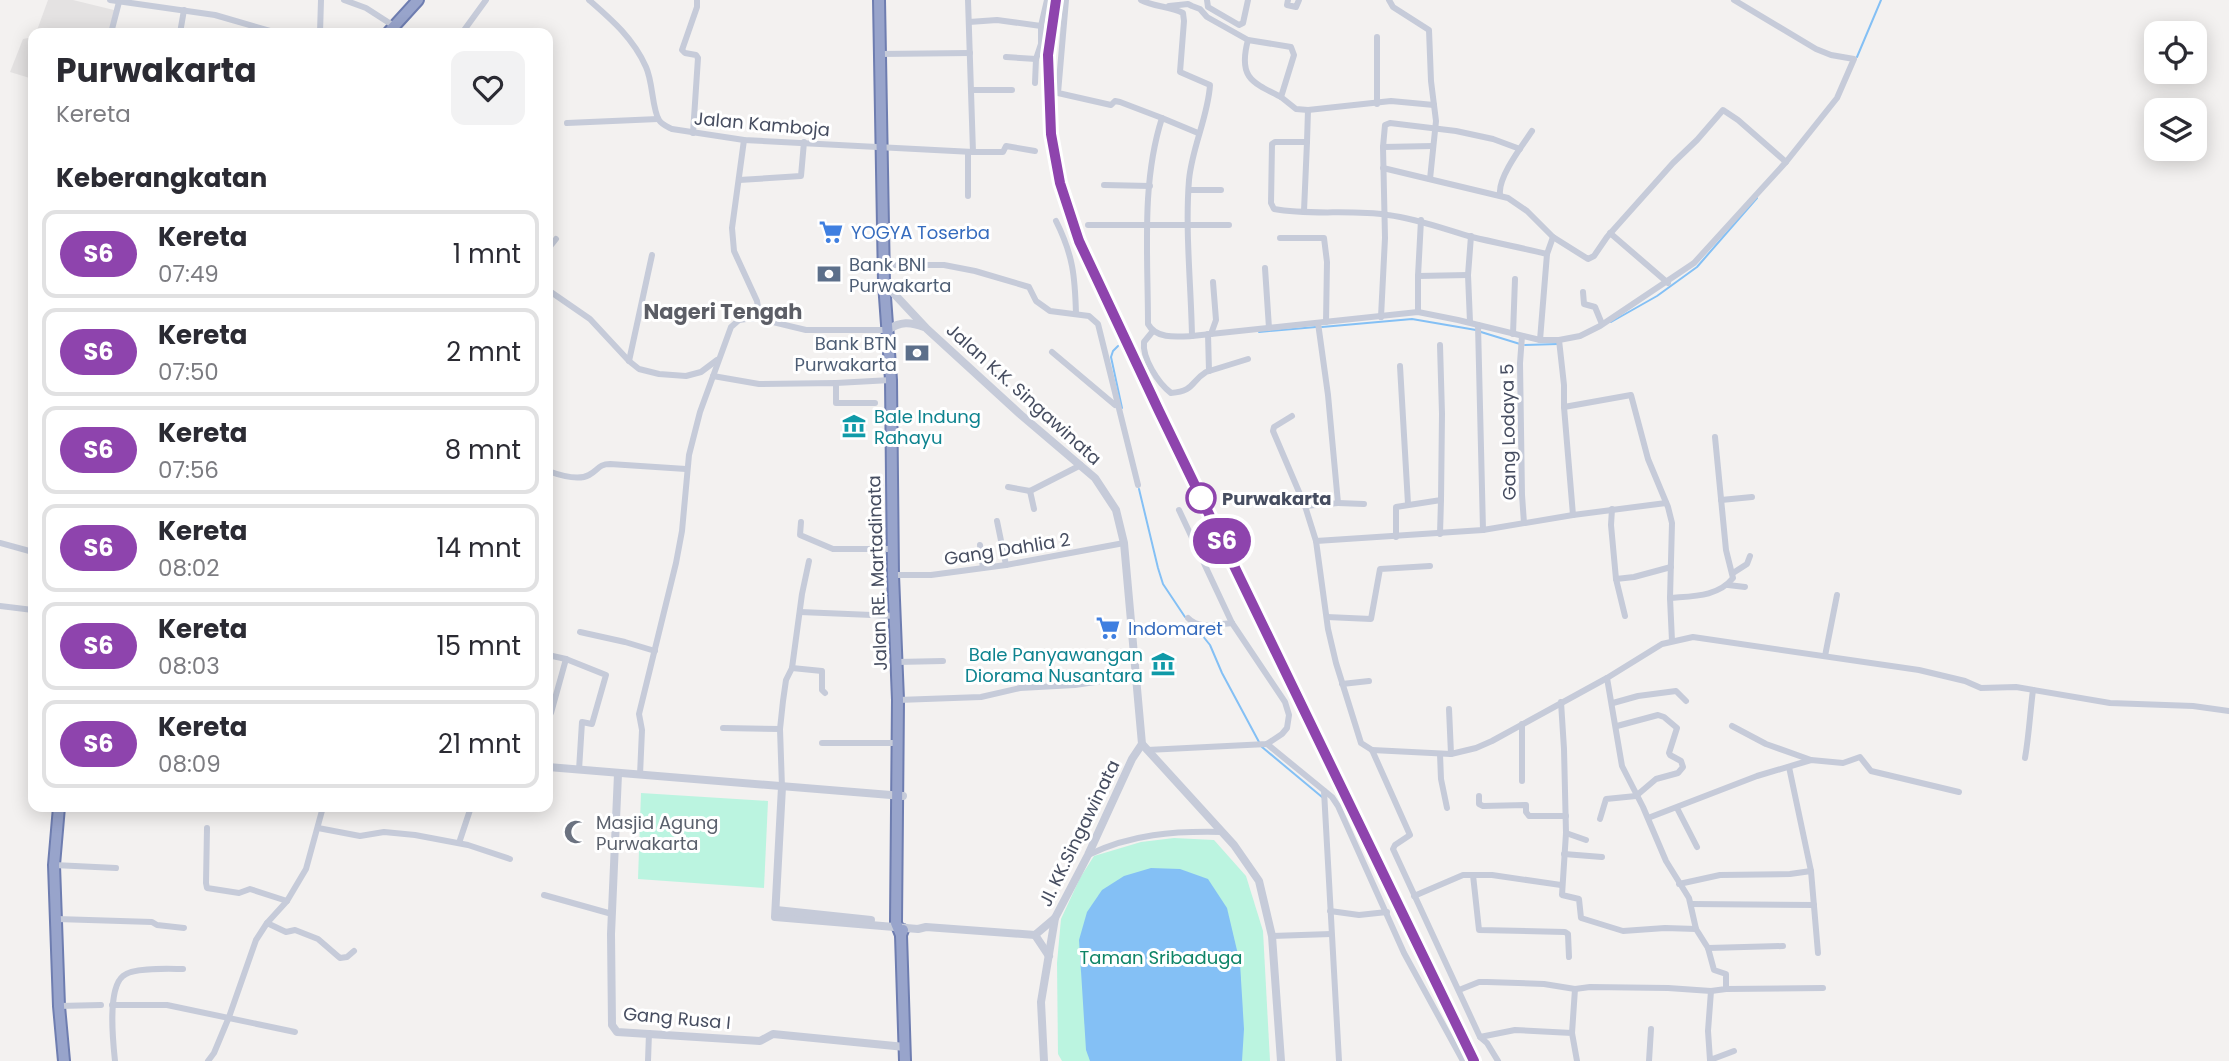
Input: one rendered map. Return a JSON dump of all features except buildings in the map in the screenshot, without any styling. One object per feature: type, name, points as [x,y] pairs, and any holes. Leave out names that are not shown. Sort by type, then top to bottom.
[{"type":"highway","points":[[393,28],[418,0]]},
{"type":"highway","name":"Jalan RE. Martadinata","points":[[879,0],[884,283],[891,380],[893,575],[897,616],[900,927],[905,1061]]},
{"type":"highway","points":[[59,812],[54,865],[59,1006],[64,1061]]},
{"type":"street","points":[[110,0],[215,15],[260,28]]},
{"type":"street","points":[[320,28],[321,0]]},
{"type":"street","points":[[344,0],[366,8],[389,28]]},
{"type":"street","points":[[466,28],[486,0]]},
{"type":"street","points":[[567,122],[658,118],[650,78],[641,57],[621,27],[589,0]]},
{"type":"street","points":[[693,132],[698,58],[682,50],[697,0]]},
{"type":"street","points":[[968,0],[972,90],[968,196]]},
{"type":"street","points":[[1035,83],[1036,59],[1041,44],[1041,26],[1047,0]]},
{"type":"street","points":[[1066,0],[1058,93],[1111,105],[1115,101],[1121,102],[1198,134]]},
{"type":"street","points":[[1141,0],[1152,5],[1188,4],[1248,40],[1292,49],[1294,55],[1281,97]]},
{"type":"street","points":[[1207,0],[1208,7],[1241,25],[1248,0]]},
{"type":"street","points":[[1288,0],[1287,5],[1296,7],[1299,0]]},
{"type":"street","points":[[1389,0],[1393,7],[1429,30],[1435,129],[1430,179]]},
{"type":"street","points":[[1162,118],[1152,161],[1147,226],[1148,324],[1153,331],[1167,337],[1209,335],[1418,312],[1469,323],[1478,329],[1513,334],[1522,341],[1560,342],[1580,336],[1602,324],[1668,283],[1694,263],[1786,162],[1837,98],[1854,59],[1816,49],[1734,0]]},
{"type":"street","points":[[112,28],[119,2]]},
{"type":"street","points":[[1167,6],[1181,11],[1184,16],[1180,74],[1210,85],[1207,109],[1198,134],[1189,190],[1192,336]]},
{"type":"street","points":[[181,28],[184,10]]},
{"type":"street","points":[[970,22],[997,20],[1041,26]]},
{"type":"street","points":[[1377,37],[1377,104]]},
{"type":"street","points":[[1248,40],[1244,55],[1248,79],[1281,97],[1296,109],[1391,101],[1434,105]]},
{"type":"street","points":[[880,54],[970,53]]},
{"type":"street","points":[[1006,57],[1036,59]]},
{"type":"street","points":[[972,90],[1012,90]]},
{"type":"street","points":[[1304,211],[1308,110]]},
{"type":"street","points":[[1383,168],[1500,194],[1527,211],[1553,237],[1584,259],[1588,259],[1594,256],[1611,233],[1723,110],[1786,162]]},
{"type":"street","name":"Jalan Kamboja","points":[[658,118],[666,126],[744,140],[970,152],[1003,152],[1006,146],[1035,151]]},
{"type":"street","points":[[1381,317],[1383,131],[1388,123],[1456,131],[1493,139],[1520,149]]},
{"type":"street","points":[[1500,194],[1500,185],[1532,131]]},
{"type":"street","points":[[744,140],[732,242],[757,301],[760,319]]},
{"type":"street","points":[[738,180],[801,176],[804,142]]},
{"type":"street","points":[[1307,142],[1272,144],[1272,208],[1287,211],[1360,211],[1421,220],[1471,236],[1547,254]]},
{"type":"street","points":[[1383,147],[1433,146]]},
{"type":"street","points":[[1104,185],[1150,186]]},
{"type":"street","points":[[1189,190],[1222,190]]},
{"type":"street","points":[[1056,220],[1071,255],[1076,314]]},
{"type":"street","points":[[1418,312],[1421,220]]},
{"type":"street","points":[[1088,225],[1229,225]]},
{"type":"street","points":[[1611,233],[1668,283]]},
{"type":"street","points":[[1469,323],[1468,275],[1471,236]]},
{"type":"street","points":[[1540,340],[1547,254],[1553,237]]},
{"type":"street","points":[[1280,238],[1324,238],[1327,262],[1320,335],[1338,503]]},
{"type":"street","points":[[553,243],[556,239]]},
{"type":"street","points":[[629,361],[652,255]]},
{"type":"street","points":[[884,265],[944,265],[975,271],[1029,287],[1036,301],[1050,311],[1089,316],[1099,327],[1138,485]]},
{"type":"street","points":[[1265,268],[1269,328]]},
{"type":"street","points":[[1418,276],[1468,275]]},
{"type":"street","points":[[1513,334],[1515,279]]},
{"type":"street","points":[[1209,371],[1209,335],[1216,320],[1213,282]]},
{"type":"street","name":"Jalan K.K. Singawinata","points":[[884,283],[927,328],[1021,415],[1095,478],[1111,500],[1124,543],[1135,676],[1145,747]]},
{"type":"street","points":[[1583,292],[1584,304],[1595,307],[1602,324]]},
{"type":"street","points":[[553,293],[590,319],[639,369],[686,376],[701,372],[719,359]]},
{"type":"street","points":[[640,775],[642,730],[639,713],[678,552],[686,470],[700,412],[729,331],[743,319],[760,319],[806,330],[888,330]]},
{"type":"street","name":"Jalan K.K. Singawinata","points":[[888,330],[903,323],[927,328]]},
{"type":"street","points":[[1478,329],[1483,530]]},
{"type":"street","points":[[1153,331],[1143,346],[1145,356],[1166,390],[1171,393],[1189,389],[1199,376],[1209,371],[1248,359]]},
{"type":"street","name":"Gang Lodaya 5","points":[[1522,341],[1524,523]]},
{"type":"street","points":[[1560,342],[1573,514]]},
{"type":"street","points":[[1440,345],[1443,426],[1440,534]]},
{"type":"street","points":[[1052,352],[1117,407]]},
{"type":"street","points":[[1401,366],[1408,504]]},
{"type":"street","points":[[713,376],[759,384],[891,380]]},
{"type":"street","points":[[836,383],[836,403],[875,403]]},
{"type":"street","points":[[1564,407],[1631,395],[1648,459],[1666,503],[1672,528],[1672,641]]},
{"type":"street","points":[[1292,416],[1274,427],[1273,431],[1305,506],[1316,541],[1336,663],[1361,743],[1371,750],[1410,835],[1393,849],[1480,1037],[1498,1061]]},
{"type":"street","points":[[1670,598],[1708,594],[1728,585],[1733,578],[1726,550],[1715,437]]},
{"type":"street","points":[[553,473],[584,476],[600,465],[610,464],[686,470]]},
{"type":"street","points":[[1008,487],[1030,491],[1081,465]]},
{"type":"street","points":[[1030,491],[1034,509]]},
{"type":"street","points":[[1721,500],[1752,497]]},
{"type":"street","points":[[1396,537],[1396,507],[1441,500]]},
{"type":"street","points":[[1316,541],[1483,530],[1573,514],[1666,503]]},
{"type":"street","points":[[1305,506],[1364,504]]},
{"type":"street","points":[[1612,509],[1616,579],[1625,616]]},
{"type":"street","points":[[1145,747],[1262,744],[1282,734],[1287,728],[1289,715],[1285,702],[1232,623],[1179,510]]},
{"type":"street","points":[[997,521],[1006,565]]},
{"type":"street","points":[[801,522],[800,535],[828,548],[893,549]]},
{"type":"street","points":[[0,543],[28,551]]},
{"type":"street","name":"Gang Dahlia 2","points":[[893,575],[931,575],[1006,565],[1124,543]]},
{"type":"street","points":[[980,545],[983,568]]},
{"type":"street","points":[[1733,573],[1747,564],[1750,556]]},
{"type":"street","points":[[809,561],[792,668],[786,680],[780,729],[782,787],[776,914],[900,927],[1035,935],[1055,918]]},
{"type":"street","points":[[1327,617],[1371,619],[1378,571],[1381,568],[1430,566]]},
{"type":"street","points":[[1616,579],[1671,567]]},
{"type":"street","points":[[1728,585],[1745,587]]},
{"type":"street","points":[[1825,656],[1837,596]]},
{"type":"street","points":[[0,606],[28,609]]},
{"type":"street","points":[[800,612],[897,616]]},
{"type":"street","points":[[1188,618],[1201,626],[1232,623]]},
{"type":"street","points":[[580,632],[655,651]]},
{"type":"street","points":[[1371,750],[1451,754],[1492,741],[1607,678],[1661,644],[1693,637],[1936,673],[1981,688],[2007,686],[2110,703],[2193,706],[2229,711]]},
{"type":"street","points":[[553,655],[606,675],[592,724],[582,722],[579,770]]},
{"type":"street","points":[[553,705],[565,659]]},
{"type":"street","points":[[897,662],[943,661]]},
{"type":"street","points":[[792,668],[821,671],[822,690],[825,693]]},
{"type":"street","points":[[898,700],[981,697],[1020,688],[1075,685],[1135,676]]},
{"type":"street","points":[[1607,678],[1622,766],[1666,861],[1691,904],[1696,929],[1708,948],[1714,971],[1726,974],[1726,989]]},
{"type":"street","points":[[1342,684],[1369,681]]},
{"type":"street","points":[[2025,758],[2031,726],[2033,690]]},
{"type":"street","points":[[1613,703],[1638,696],[1676,691],[1686,701]]},
{"type":"street","points":[[1561,702],[1566,816],[1562,894],[1579,898],[1581,918],[1606,928],[1623,931],[1696,929]]},
{"type":"street","points":[[1449,709],[1451,754]]},
{"type":"street","points":[[1617,726],[1658,715],[1677,728],[1669,752],[1681,761],[1682,769],[1671,776],[1656,779],[1640,802]]},
{"type":"street","points":[[1522,724],[1522,781]]},
{"type":"street","points":[[1732,726],[1766,744],[1811,760]]},
{"type":"street","points":[[723,728],[780,729]]},
{"type":"street","points":[[822,743],[898,743]]},
{"type":"street","points":[[1262,744],[1324,791],[1338,806],[1404,953],[1463,1061]]},
{"type":"street","points":[[1145,747],[1250,866],[1259,881],[1272,936],[1281,1061]]},
{"type":"street","name":"Jl. KK.Singawinata","points":[[1046,1058],[1041,1002],[1055,918],[1088,855],[1132,759],[1145,747]]},
{"type":"street","points":[[1440,754],[1441,779],[1447,808]]},
{"type":"street","points":[[1648,818],[1756,776],[1811,760],[1843,762],[1860,757],[1871,771],[1959,792]]},
{"type":"street","points":[[553,767],[900,796]]},
{"type":"street","points":[[1789,767],[1811,871],[1818,953]]},
{"type":"street","name":"Gang Rusa I","points":[[618,774],[611,914],[611,1025],[617,1032],[760,1041],[773,1034],[905,1047]]},
{"type":"street","points":[[1324,791],[1339,1061]]},
{"type":"street","points":[[1479,796],[1479,804],[1483,806],[1519,804],[1526,805],[1529,816],[1566,816]]},
{"type":"street","points":[[1601,819],[1606,799],[1640,802]]},
{"type":"street","points":[[1677,807],[1697,846]]},
{"type":"street","points":[[208,1061],[229,1017],[256,940],[287,901],[306,869],[322,812]]},
{"type":"street","points":[[458,843],[470,812]]},
{"type":"street","points":[[207,828],[207,888],[239,893],[250,889],[287,901]]},
{"type":"street","points":[[318,828],[360,836],[384,832],[458,843],[510,859]]},
{"type":"street","points":[[1088,855],[1139,836],[1221,832]]},
{"type":"street","points":[[1566,834],[1586,840]]},
{"type":"street","points":[[1564,854],[1602,857]]},
{"type":"street","points":[[54,865],[116,868]]},
{"type":"street","points":[[1679,884],[1720,875],[1811,871]]},
{"type":"street","points":[[1414,896],[1464,875],[1492,875],[1562,885]]},
{"type":"street","points":[[1473,875],[1479,930],[1565,932],[1568,934],[1569,957]]},
{"type":"street","points":[[544,895],[611,914]]},
{"type":"street","points":[[1691,904],[1814,905]]},
{"type":"street","points":[[1330,911],[1359,915],[1387,912]]},
{"type":"street","points":[[57,919],[152,922],[184,928]]},
{"type":"street","points":[[267,923],[286,932],[295,930],[318,939],[340,958],[347,957],[354,951]]},
{"type":"street","points":[[1272,936],[1331,934]]},
{"type":"street","points":[[1035,935],[1049,956]]},
{"type":"street","points":[[1708,948],[1783,946]]},
{"type":"street","points":[[116,1061],[112,1005],[124,975],[183,969]]},
{"type":"street","points":[[1460,990],[1479,982],[1544,984],[1578,989],[1668,988],[1711,991],[1823,988]]},
{"type":"street","points":[[1577,1061],[1569,1033],[1578,989]]},
{"type":"street","points":[[1711,991],[1707,1031],[1709,1061],[1734,1051]]},
{"type":"street","points":[[59,1006],[101,1005]]},
{"type":"street","points":[[112,1005],[167,1005],[295,1032]]},
{"type":"street","points":[[1648,1061],[1651,1029]]},
{"type":"street","points":[[1480,1037],[1516,1030],[1569,1033]]},
{"type":"street","points":[[648,1061],[649,1033]]},
{"type":"shaded area","points":[[48,0],[73,0],[118,11],[111,28],[38,28]]},
{"type":"shaded area","points":[[28,38],[28,77],[10,72],[23,39]]},
{"type":"green space","points":[[641,793],[768,801],[764,888],[638,879]]},
{"type":"green space","name":"Taman Sribaduga","points":[[1174,838],[1214,840],[1246,876],[1263,931],[1270,1061],[1062,1061],[1058,1054],[1057,963],[1061,919],[1080,878],[1094,856],[1141,842]]},
{"type":"water","name":"Taman Sribaduga","points":[[1151,868],[1180,869],[1208,879],[1227,908],[1240,963],[1244,1029],[1242,1061],[1090,1061],[1086,1050],[1079,940],[1087,912],[1102,890],[1124,876]]},
{"type":"waterway","points":[[1857,57],[1881,0]]},
{"type":"waterway","points":[[1611,322],[1657,296],[1697,267],[1757,198]]},
{"type":"waterway","points":[[1322,327],[1412,319],[1476,330]]},
{"type":"waterway","points":[[1259,332],[1316,327]]},
{"type":"waterway","points":[[1481,332],[1520,344]]},
{"type":"waterway","points":[[1525,345],[1558,344]]},
{"type":"waterway","points":[[1118,346],[1111,357],[1122,408]]},
{"type":"waterway","points":[[1139,489],[1163,584],[1185,617]]},
{"type":"waterway","points":[[1194,625],[1210,645],[1259,742]]},
{"type":"waterway","points":[[1262,747],[1322,797]]},
{"type":"railway","points":[[1056,0],[1048,55],[1051,134],[1060,183],[1079,241],[1474,1061]]},
{"type":"train","name":"S6","points":[[1056,0],[1048,55],[1051,134],[1060,183],[1079,241],[1474,1061]]},
{"type":"place","name":"YOGYA Toserba","points":[[831,232]]},
{"type":"place","name":"Bank BNI Purwakarta","points":[[829,274]]},
{"type":"place","name":"Bank BTN Purwakarta","points":[[917,353]]},
{"type":"place","name":"Bale Indung Rahayu","points":[[854,426]]},
{"type":"place","name":"Purwakarta","points":[[1201,498]]},
{"type":"place","name":"Indomaret","points":[[1108,628]]},
{"type":"place","name":"Bale Panyawangan Diorama Nusantara","points":[[1163,664]]},
{"type":"place","name":"Masjid Agung Purwakarta","points":[[576,832]]},
{"type":"district","name":"Nageri Tengah","points":[[723,311]]}]
